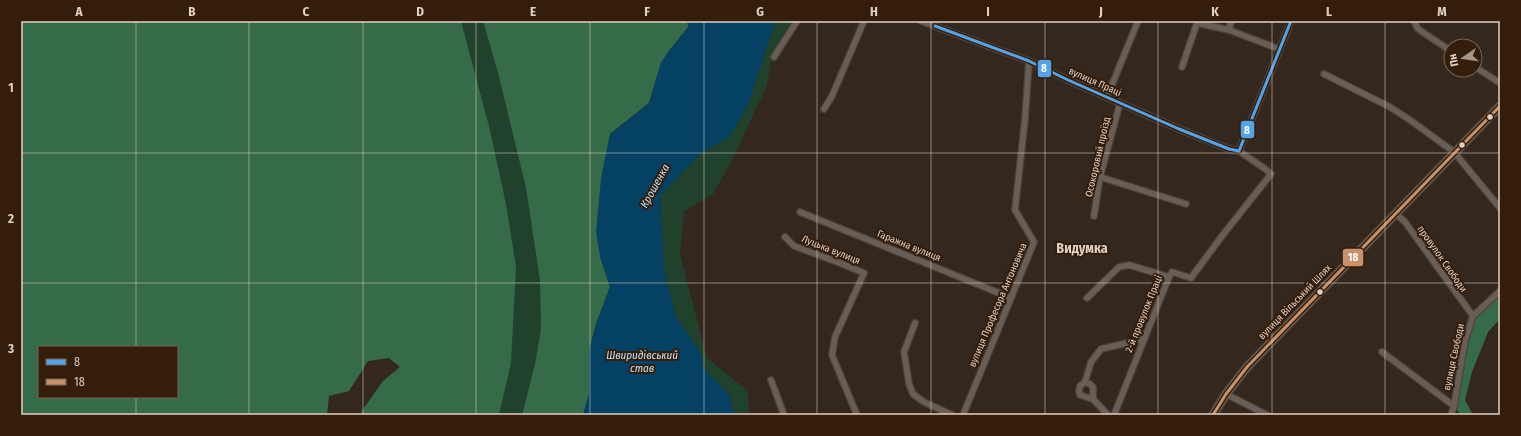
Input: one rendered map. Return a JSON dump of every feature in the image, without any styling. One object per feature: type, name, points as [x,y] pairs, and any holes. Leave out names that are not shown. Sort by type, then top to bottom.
[{"type":"street","points":[[774,57],[797,21]]},
{"type":"street","points":[[824,110],[832,96],[864,21]]},
{"type":"street","name":"вулиця Праці","points":[[921,21],[1029,62],[1179,129],[1230,149],[1239,151],[1271,174]]},
{"type":"street","points":[[1107,97],[1138,21]]},
{"type":"street","points":[[1229,30],[1231,21]]},
{"type":"street","points":[[1239,151],[1291,21]]},
{"type":"street","points":[[1415,22],[1418,29],[1443,46]]},
{"type":"street","points":[[1182,67],[1197,23],[1229,30],[1279,49]]},
{"type":"street","name":"вулиця Професора Антоновича","points":[[963,415],[1034,242],[1015,210],[1025,119],[1029,62]]},
{"type":"street","points":[[1483,72],[1500,83]]},
{"type":"street","points":[[1324,74],[1390,106],[1454,152],[1500,208]]},
{"type":"street","name":"Осокоровий проїзд","points":[[1094,216],[1100,177],[1120,103]]},
{"type":"street","name":"вулиця Вільський Шлях","points":[[1213,415],[1226,394],[1247,367],[1500,106]]},
{"type":"street","name":"2-й провулок Праці","points":[[1114,415],[1172,272],[1191,278],[1271,174]]},
{"type":"street","points":[[1100,177],[1186,204]]},
{"type":"street","name":"Гаражна вулиця","points":[[800,212],[1011,298]]},
{"type":"street","name":"провулок Свободи","points":[[1395,213],[1405,222],[1473,316]]},
{"type":"street","name":"Луцька вулиця","points":[[785,237],[794,246],[864,273],[835,337],[832,355],[857,415]]},
{"type":"street","points":[[1087,298],[1115,271],[1123,266],[1129,265],[1169,277]]},
{"type":"street","name":"вулиця Свободи","points":[[1451,415],[1454,406],[1465,341],[1473,316],[1500,291]]},
{"type":"street","points":[[915,323],[904,352],[908,384],[913,394],[924,402],[952,415]]},
{"type":"street","points":[[1108,415],[1093,399],[1080,395],[1080,386],[1085,382],[1090,362],[1101,349],[1144,339]]},
{"type":"street","points":[[1382,352],[1454,406]]},
{"type":"street","points":[[771,380],[784,415]]},
{"type":"street","points":[[1085,382],[1093,387],[1093,399]]},
{"type":"street","points":[[1226,394],[1267,415]]},
{"type":"green space","points":[[21,21],[461,21],[490,130],[506,204],[516,267],[511,363],[499,415],[364,415],[361,412],[383,381],[400,367],[389,358],[368,361],[349,391],[329,396],[327,415],[21,415]]},
{"type":"green space","points":[[461,21],[483,21],[498,73],[526,188],[540,281],[541,329],[535,364],[522,415],[499,415],[501,406],[506,204],[490,130]]},
{"type":"green space","points":[[483,21],[686,21],[689,26],[661,63],[649,103],[610,134],[600,256],[610,287],[596,324],[589,351],[589,394],[583,415],[522,415],[535,364],[541,329],[540,281],[526,188],[498,73]]},
{"type":"green space","points":[[775,21],[793,22],[791,28],[772,57],[767,85],[731,162],[713,194],[684,211],[680,255],[707,358],[748,391],[749,415],[734,415],[730,396],[706,371],[700,352],[676,317],[664,269],[660,196],[700,154],[729,137],[748,105]]},
{"type":"green space","points":[[1500,291],[1500,319],[1488,332],[1472,372],[1465,400],[1473,415],[1461,415],[1454,406],[1473,316]]},
{"type":"water","name":"Швиридівський став","points":[[688,21],[775,21],[748,105],[729,137],[700,154],[660,196],[664,269],[676,317],[700,352],[706,371],[730,396],[734,415],[583,415],[589,394],[589,351],[596,324],[610,287],[600,256],[596,232],[601,178],[610,134],[649,103],[661,63],[689,26]]},
{"type":"transit line","name":"8","points":[[935,26],[1029,61],[1068,80],[1179,129],[1229,149],[1239,151],[1291,21]]},
{"type":"transit line","name":"18","points":[[1213,415],[1226,394],[1247,367],[1500,106]]},
{"type":"district","name":"Видумка","points":[[1082,248]]},
{"type":"water label","name":"Крошенка","points":[[655,186]]}]
